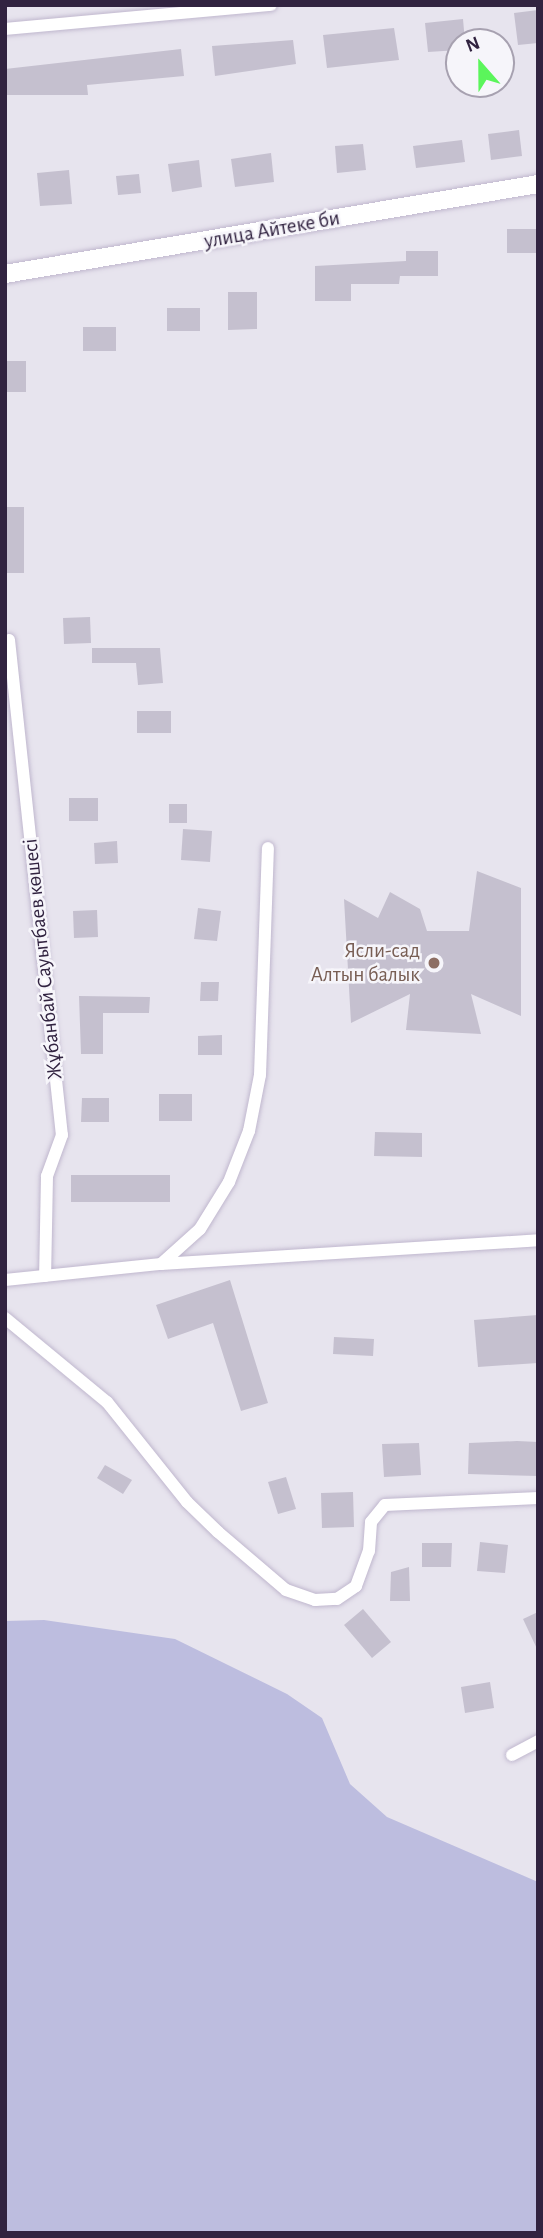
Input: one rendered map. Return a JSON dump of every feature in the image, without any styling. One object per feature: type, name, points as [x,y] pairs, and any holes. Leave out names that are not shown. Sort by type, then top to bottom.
[{"type":"street","points":[[5,29],[271,5]]},
{"type":"street","name":"улица Айтеке би","points":[[5,274],[538,184]]},
{"type":"street","name":"Жұбанбай Сауытбаев көшесі","points":[[9,640],[62,1135],[47,1176],[45,1276]]},
{"type":"street","points":[[161,1264],[200,1229],[229,1182],[249,1131],[260,1075],[268,848]]},
{"type":"street","points":[[5,1280],[161,1264],[538,1240]]},
{"type":"street","points":[[5,1318],[107,1402],[187,1502],[257,1567],[286,1590],[315,1600],[337,1599],[356,1586],[369,1550],[370,1522],[385,1505],[538,1498]]},
{"type":"street","points":[[512,1755],[538,1741]]},
{"type":"shaded area","points":[[44,1620],[175,1639],[287,1694],[322,1718],[350,1784],[387,1817],[538,1882],[538,2233],[5,2233],[5,1621]]},
{"type":"building","points":[[538,10],[538,43],[518,45],[514,13]]},
{"type":"building","points":[[463,19],[464,28],[445,28],[445,51],[428,52],[425,23]]},
{"type":"building","points":[[394,28],[399,60],[327,68],[323,35]]},
{"type":"building","points":[[293,40],[296,64],[215,76],[212,46]]},
{"type":"building","points":[[181,49],[184,76],[87,85],[88,95],[5,95],[5,69]]},
{"type":"building","points":[[519,130],[522,156],[491,160],[488,134]]},
{"type":"building","points":[[462,140],[465,162],[416,168],[413,146]]},
{"type":"building","points":[[363,144],[366,170],[337,173],[335,146]]},
{"type":"building","points":[[271,153],[274,182],[235,187],[231,159]]},
{"type":"building","points":[[199,160],[202,187],[172,192],[168,164]]},
{"type":"building","points":[[69,170],[72,204],[40,206],[37,173]]},
{"type":"building","points":[[139,174],[141,193],[118,195],[116,176]]},
{"type":"building","points":[[507,229],[538,229],[538,253],[507,253]]},
{"type":"building","points":[[406,251],[438,251],[438,276],[400,276],[399,284],[351,284],[351,301],[315,301],[315,266],[406,261]]},
{"type":"building","points":[[228,292],[257,292],[257,329],[228,330]]},
{"type":"building","points":[[167,308],[200,308],[200,331],[167,331]]},
{"type":"building","points":[[83,327],[116,327],[116,351],[83,351]]},
{"type":"building","points":[[5,361],[26,361],[26,392],[5,392]]},
{"type":"building","points":[[5,507],[24,507],[24,573],[5,573]]},
{"type":"building","points":[[90,617],[91,643],[64,644],[63,618]]},
{"type":"building","points":[[92,648],[160,648],[163,683],[138,685],[136,663],[92,663]]},
{"type":"building","points":[[137,711],[171,711],[171,733],[137,733]]},
{"type":"building","points":[[69,798],[98,798],[98,821],[69,821]]},
{"type":"building","points":[[169,804],[187,804],[187,823],[169,823]]},
{"type":"building","points":[[183,829],[212,831],[210,862],[181,860]]},
{"type":"building","points":[[117,841],[118,863],[95,864],[94,843]]},
{"type":"building","name":"Ясли-сад Алтын балык","points":[[477,871],[521,888],[521,1016],[471,994],[481,1034],[406,1030],[410,994],[351,1023],[344,899],[378,918],[390,892],[420,909],[427,931],[469,931]]},
{"type":"building","points":[[198,908],[221,911],[217,941],[194,939]]},
{"type":"building","points":[[97,910],[98,937],[74,938],[73,911]]},
{"type":"building","points":[[201,982],[219,982],[218,1001],[200,1001]]},
{"type":"building","points":[[79,996],[150,997],[149,1013],[103,1013],[103,1054],[81,1054]]},
{"type":"building","points":[[222,1035],[222,1055],[198,1055],[198,1036]]},
{"type":"building","points":[[159,1094],[192,1094],[192,1121],[159,1121]]},
{"type":"building","points":[[82,1098],[109,1098],[109,1122],[81,1122]]},
{"type":"building","points":[[375,1132],[422,1133],[422,1157],[374,1156]]},
{"type":"building","points":[[71,1175],[170,1175],[170,1202],[71,1202]]},
{"type":"building","points":[[230,1280],[268,1403],[241,1411],[213,1323],[168,1339],[156,1305]]},
{"type":"building","points":[[538,1315],[538,1363],[478,1367],[474,1320]]},
{"type":"building","points":[[334,1337],[374,1339],[373,1356],[333,1354]]},
{"type":"building","points":[[538,1442],[538,1476],[468,1474],[469,1443]]},
{"type":"building","points":[[419,1443],[421,1475],[384,1477],[382,1444]]},
{"type":"building","points":[[105,1465],[132,1480],[123,1494],[97,1478]]},
{"type":"building","points":[[286,1477],[296,1509],[278,1514],[268,1482]]},
{"type":"building","points":[[353,1492],[354,1527],[322,1528],[321,1493]]},
{"type":"building","points":[[480,1542],[508,1545],[505,1573],[477,1571]]},
{"type":"building","points":[[422,1543],[452,1543],[451,1567],[422,1567]]},
{"type":"building","points":[[409,1567],[410,1601],[390,1601],[391,1572]]},
{"type":"building","points":[[363,1609],[391,1642],[372,1658],[344,1625]]},
{"type":"building","points":[[538,1612],[538,1651],[523,1619]]},
{"type":"building","points":[[490,1682],[494,1708],[465,1713],[461,1687]]},
{"type":"place","name":"Ясли-сад Алтын балык","points":[[434,963]]}]
